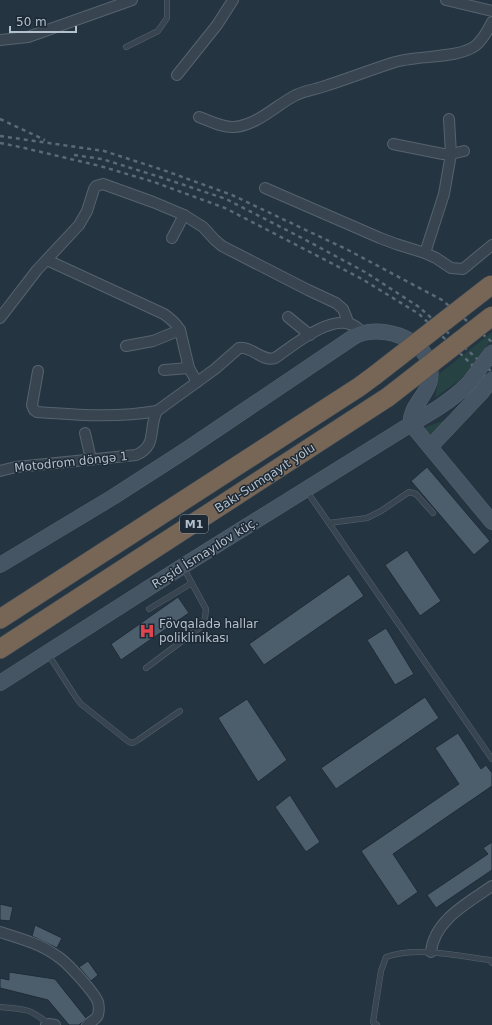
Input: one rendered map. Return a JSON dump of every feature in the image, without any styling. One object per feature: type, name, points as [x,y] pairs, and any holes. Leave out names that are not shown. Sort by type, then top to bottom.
[{"type":"highway","name":"M1","points":[[0,619],[359,387],[491,284]]},
{"type":"highway","name":"Bakı-Sumqayıt yolu","points":[[0,649],[388,397],[492,316]]},
{"type":"street","points":[[0,40],[28,37],[132,0]]},
{"type":"street","points":[[177,75],[217,25],[233,0]]},
{"type":"street","points":[[446,0],[492,11]]},
{"type":"street","points":[[199,117],[226,126],[234,127],[251,123],[279,105],[308,90],[326,86],[400,60],[467,51],[475,46],[482,38],[492,22]]},
{"type":"street","points":[[425,253],[442,203],[451,154],[449,119]]},
{"type":"street","points":[[393,144],[451,154],[464,151]]},
{"type":"street","points":[[0,318],[47,260],[79,225],[87,211],[94,189],[99,184],[103,184],[184,215],[203,226],[222,246],[308,290],[336,302],[343,309],[349,324]]},
{"type":"street","points":[[265,188],[380,238],[425,253],[451,268],[464,268],[492,245]]},
{"type":"street","points":[[172,238],[184,215]]},
{"type":"street","points":[[47,260],[164,314],[177,325],[180,330],[189,368],[196,382]]},
{"type":"street","points":[[288,317],[310,336]]},
{"type":"street","points":[[38,371],[32,405],[34,410],[38,412],[113,416],[137,414],[157,411],[239,348],[248,349],[271,360],[329,325],[343,323],[349,324],[363,333]]},
{"type":"street","points":[[126,346],[153,341],[180,330]]},
{"type":"street","points":[[0,565],[113,497],[186,450],[345,342],[363,333],[390,333],[412,340],[420,347],[429,363],[430,377],[429,385],[412,413],[411,424],[492,522]]},
{"type":"street","points":[[426,416],[448,401],[468,384],[492,352]]},
{"type":"street","points":[[164,370],[189,368]]},
{"type":"street","points":[[430,447],[492,379]]},
{"type":"street","points":[[426,416],[478,396]]},
{"type":"street","name":"Motodrom döngə 1","points":[[0,471],[16,467],[136,454],[144,451],[148,447],[151,438],[152,422],[157,411]]},
{"type":"street","name":"Rəşid İsmayılov küç.","points":[[0,683],[183,566],[426,416]]},
{"type":"street","points":[[85,433],[91,459]]},
{"type":"street","points":[[431,952],[436,935],[443,924],[456,911],[492,886]]},
{"type":"street","points":[[0,932],[17,937],[48,951],[58,956],[67,964],[98,1002],[97,1018],[87,1025]]},
{"type":"lane","points":[[126,47],[158,31],[167,18],[167,0]]},
{"type":"lane","points":[[306,490],[492,759]]},
{"type":"lane","points":[[328,523],[368,518],[382,511],[409,492],[416,494],[433,512]]},
{"type":"lane","points":[[146,668],[202,626],[205,618],[206,609],[183,566]]},
{"type":"lane","points":[[148,609],[192,582]]},
{"type":"lane","points":[[48,653],[81,704],[129,742],[133,743],[138,740],[180,711]]},
{"type":"lane","points":[[377,1025],[373,1022],[381,971],[386,957],[392,955],[431,952],[490,960],[492,963]]},
{"type":"lane","points":[[0,1007],[27,1009],[50,1024]]},
{"type":"green space","points":[[492,332],[492,339],[461,379],[435,398],[439,374]]},
{"type":"green space","points":[[448,419],[428,439],[420,429]]},
{"type":"building","points":[[427,467],[490,541],[474,555],[411,481]]},
{"type":"building","points":[[407,550],[441,601],[420,616],[385,565]]},
{"type":"building","points":[[349,574],[364,596],[264,665],[249,644]]},
{"type":"building","name":"Fövqaladə hallar poliklinikası","points":[[178,597],[189,613],[121,660],[111,644]]},
{"type":"building","points":[[386,628],[414,674],[395,685],[367,640]]},
{"type":"building","points":[[425,697],[439,718],[336,789],[321,768]]},
{"type":"building","points":[[247,699],[287,760],[258,782],[218,718]]},
{"type":"building","points":[[458,733],[481,769],[486,765],[492,773],[492,786],[393,854],[418,892],[398,906],[361,851],[459,784],[435,748]]},
{"type":"building","points":[[290,795],[320,842],[306,852],[275,807]]},
{"type":"building","points":[[492,842],[492,870],[436,908],[427,895],[488,854],[483,848]]},
{"type":"building","points":[[0,904],[13,907],[10,921],[0,920]]},
{"type":"building","points":[[35,925],[62,938],[57,948],[32,936]]},
{"type":"building","points":[[88,961],[98,975],[91,981],[79,967]]},
{"type":"building","points":[[9,972],[55,979],[86,1018],[79,1025],[69,1025],[48,1000],[0,988],[0,978],[9,980]]},
{"type":"railway","points":[[0,119],[45,140]]},
{"type":"railway","points":[[0,136],[104,151],[163,170],[232,195],[348,250],[442,300],[492,342]]},
{"type":"railway","points":[[0,143],[100,166],[154,182],[225,208],[362,279],[419,314],[492,384]]},
{"type":"railway","points":[[74,155],[102,159],[226,199],[302,238],[365,272],[419,307],[492,372]]},
{"type":"place","name":"Fövqaladə hallar poliklinikası","points":[[147,631]]}]
